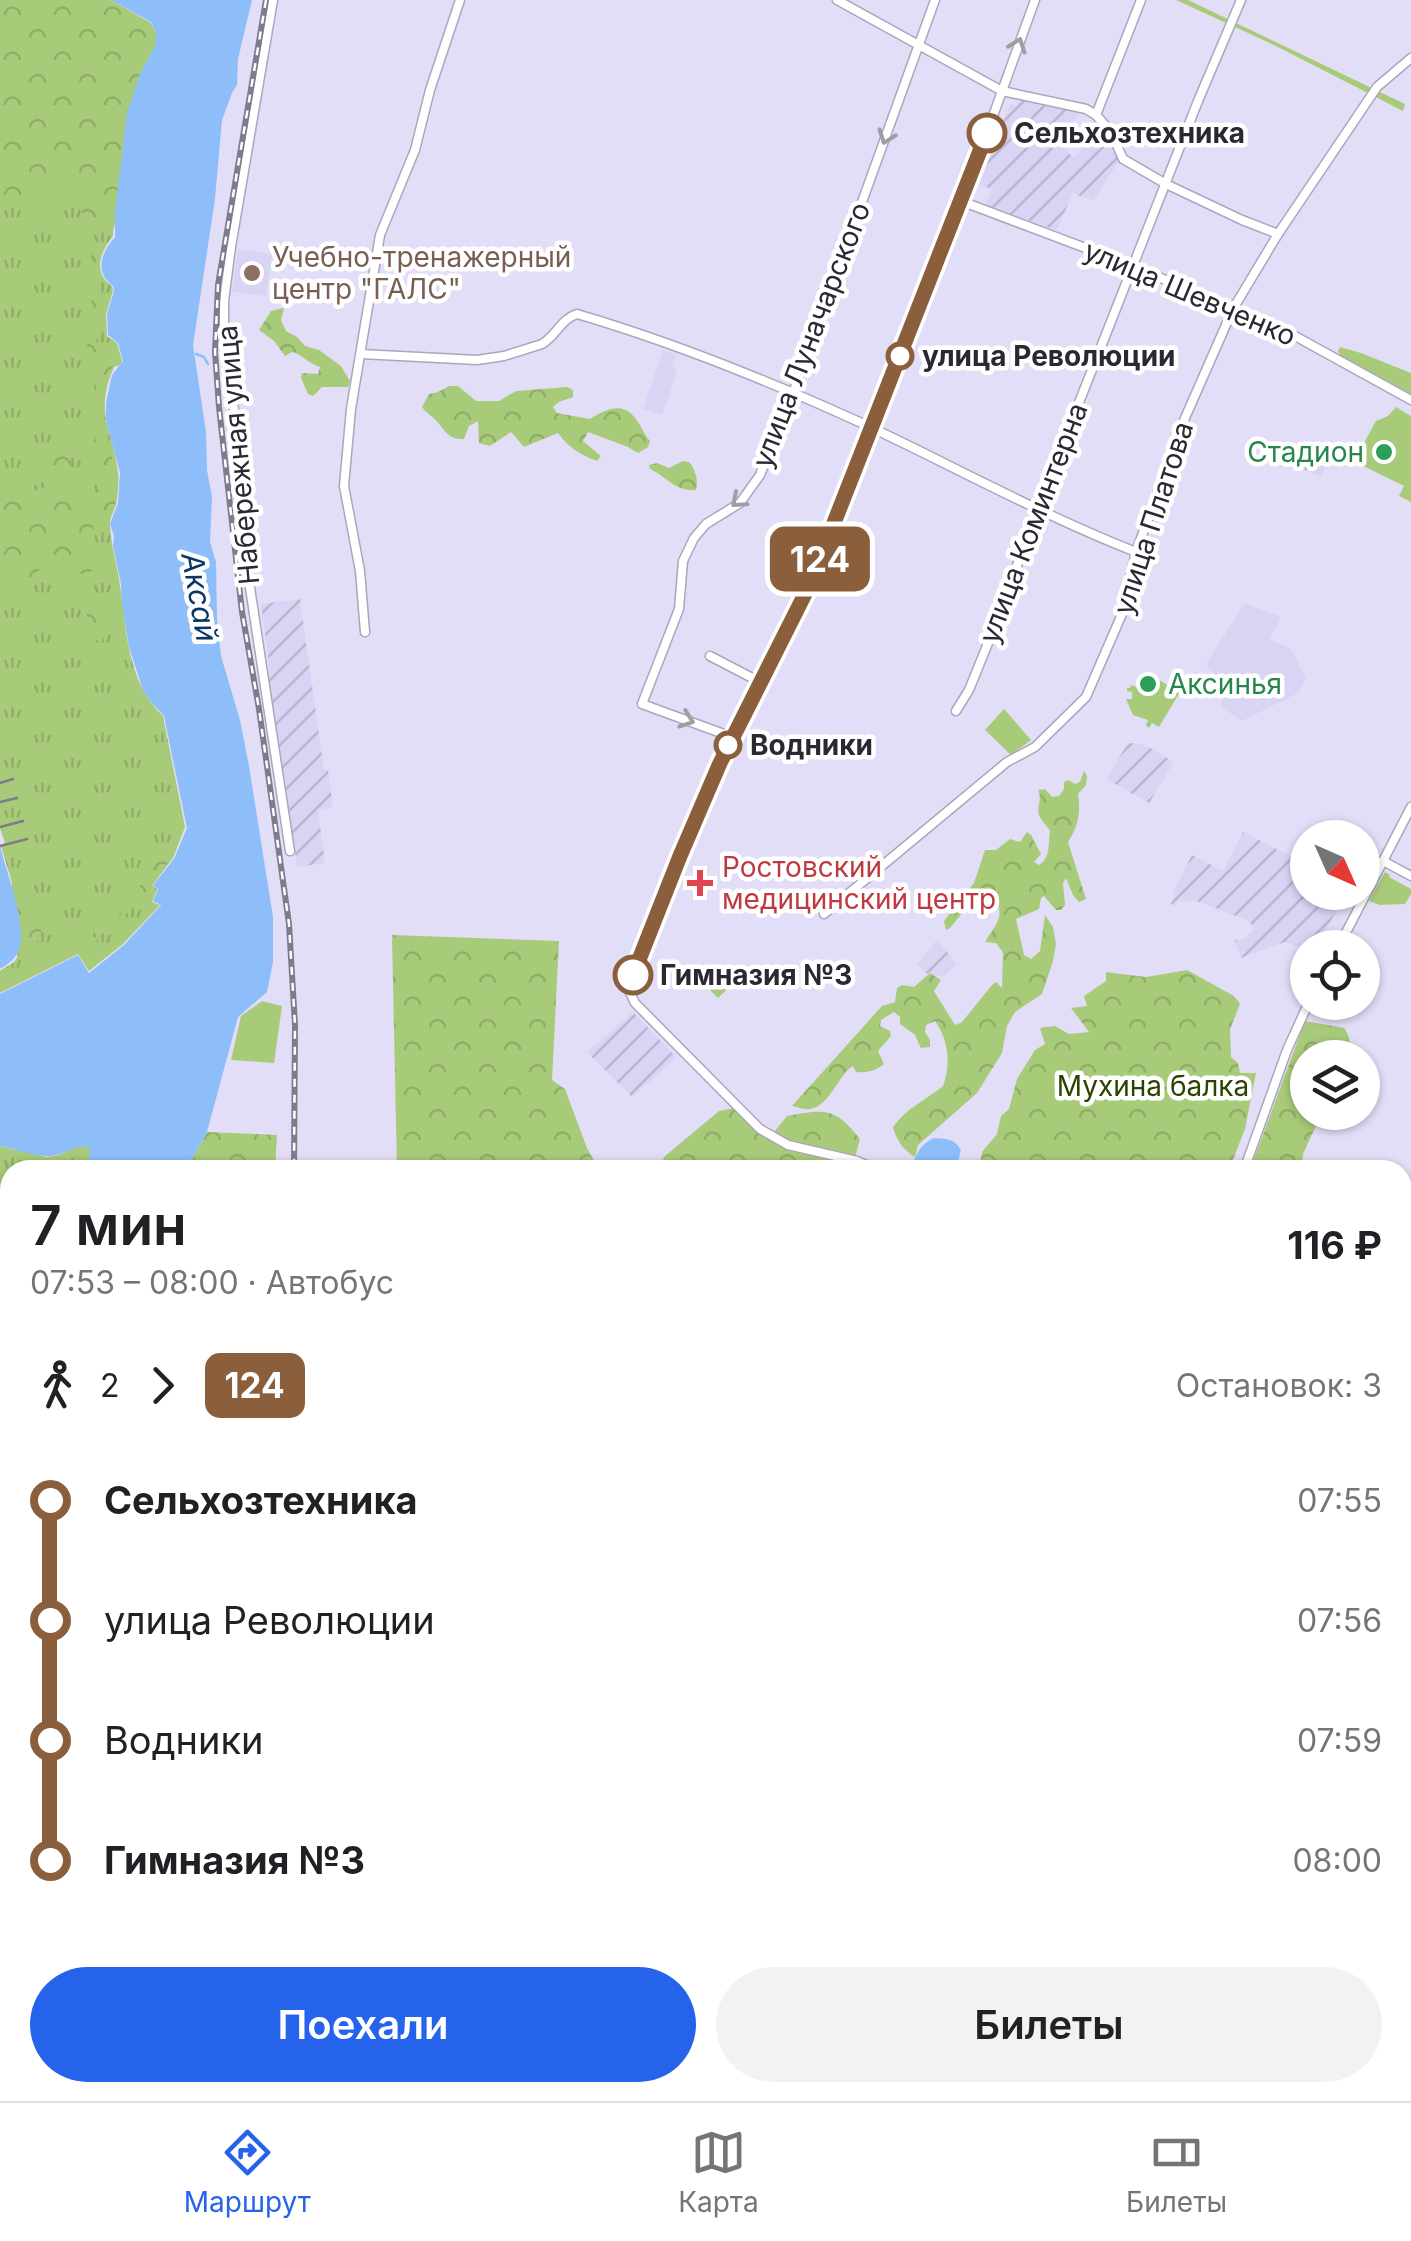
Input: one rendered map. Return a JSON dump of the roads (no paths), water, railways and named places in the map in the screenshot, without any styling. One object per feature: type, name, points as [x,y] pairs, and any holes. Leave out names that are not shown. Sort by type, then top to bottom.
[{"type":"street","name":"Набережная улица","points":[[274,0],[231,247],[224,329],[244,490],[249,581],[290,851]]},
{"type":"street","points":[[365,632],[360,571],[344,486],[351,410],[380,235],[415,150],[460,0]]},
{"type":"street","points":[[838,0],[1002,90],[1086,109],[1110,132],[1123,159],[1166,184],[1278,234]]},
{"type":"street","name":"улица Луначарского","points":[[732,737],[642,704],[679,609],[686,552],[706,524],[740,504],[760,474],[935,0]]},
{"type":"street","points":[[851,1160],[788,1146],[760,1129],[635,1003],[628,988],[732,737],[810,584],[962,201],[1035,0]]},
{"type":"street","points":[[1096,116],[1141,0]]},
{"type":"street","name":"улица Коминтерна","points":[[956,711],[969,690],[1001,611],[1037,509],[1241,0]]},
{"type":"street","name":"улица Платова","points":[[824,914],[1006,762],[1035,747],[1086,698],[1122,614],[1136,552],[1185,418],[1234,309],[1278,234],[1377,86],[1411,58]]},
{"type":"street","name":"улица Шевченко","points":[[962,201],[1133,266],[1295,336],[1411,400]]},
{"type":"street","points":[[361,354],[491,359],[548,341],[563,322],[577,314],[793,392],[1080,530],[1136,552]]},
{"type":"street","points":[[710,656],[760,682]]},
{"type":"street","points":[[1347,930],[1411,807]]},
{"type":"street","points":[[1383,861],[1411,876]]},
{"type":"street","points":[[1248,1160],[1301,1020]]},
{"type":"water","name":"Аксай","points":[[111,0],[252,0],[238,59],[237,85],[222,120],[215,199],[193,345],[212,497],[210,542],[216,562],[221,656],[249,766],[273,917],[273,962],[267,992],[238,1017],[207,1132],[192,1160],[89,1160],[89,1147],[49,1156],[0,1146],[0,994],[78,955],[89,973],[124,945],[161,905],[153,901],[158,889],[153,885],[174,859],[187,828],[164,716],[143,690],[129,647],[110,524],[118,503],[120,473],[106,420],[106,403],[112,375],[123,361],[118,343],[108,335],[107,314],[114,291],[103,275],[102,262],[115,237],[127,113],[140,74],[156,44],[151,22]]},
{"type":"water","points":[[0,846],[21,935],[15,956],[0,969]]},
{"type":"water","points":[[934,1138],[956,1143],[961,1150],[958,1160],[915,1160]]},
{"type":"waterway","points":[[196,354],[208,364]]},
{"type":"tram line","points":[[0,783],[13,779]]},
{"type":"tram line","points":[[0,802],[17,798]]},
{"type":"tram line","points":[[0,827],[23,821]]},
{"type":"tram line","points":[[0,846],[27,839]]},
{"type":"railway","points":[[266,0],[218,285],[215,352],[242,612],[289,924],[295,1025],[294,1160]]},
{"type":"place","name":"Сельхозтехника","points":[[987,133]]},
{"type":"place","name":"Учебно-тренажерный центр \"ГАЛС\"","points":[[252,273]]},
{"type":"place","name":"улица Революции","points":[[900,356]]},
{"type":"place","name":"Стадион","points":[[1384,452]]},
{"type":"place","name":"Аксинья","points":[[1148,684]]},
{"type":"place","name":"Водники","points":[[728,745]]},
{"type":"place","name":"Ростовский медицинский центр","points":[[700,883]]},
{"type":"place","name":"Гимназия №3","points":[[633,975]]},
{"type":"park label","name":"Мухина балка","points":[[1153,1086]]}]
